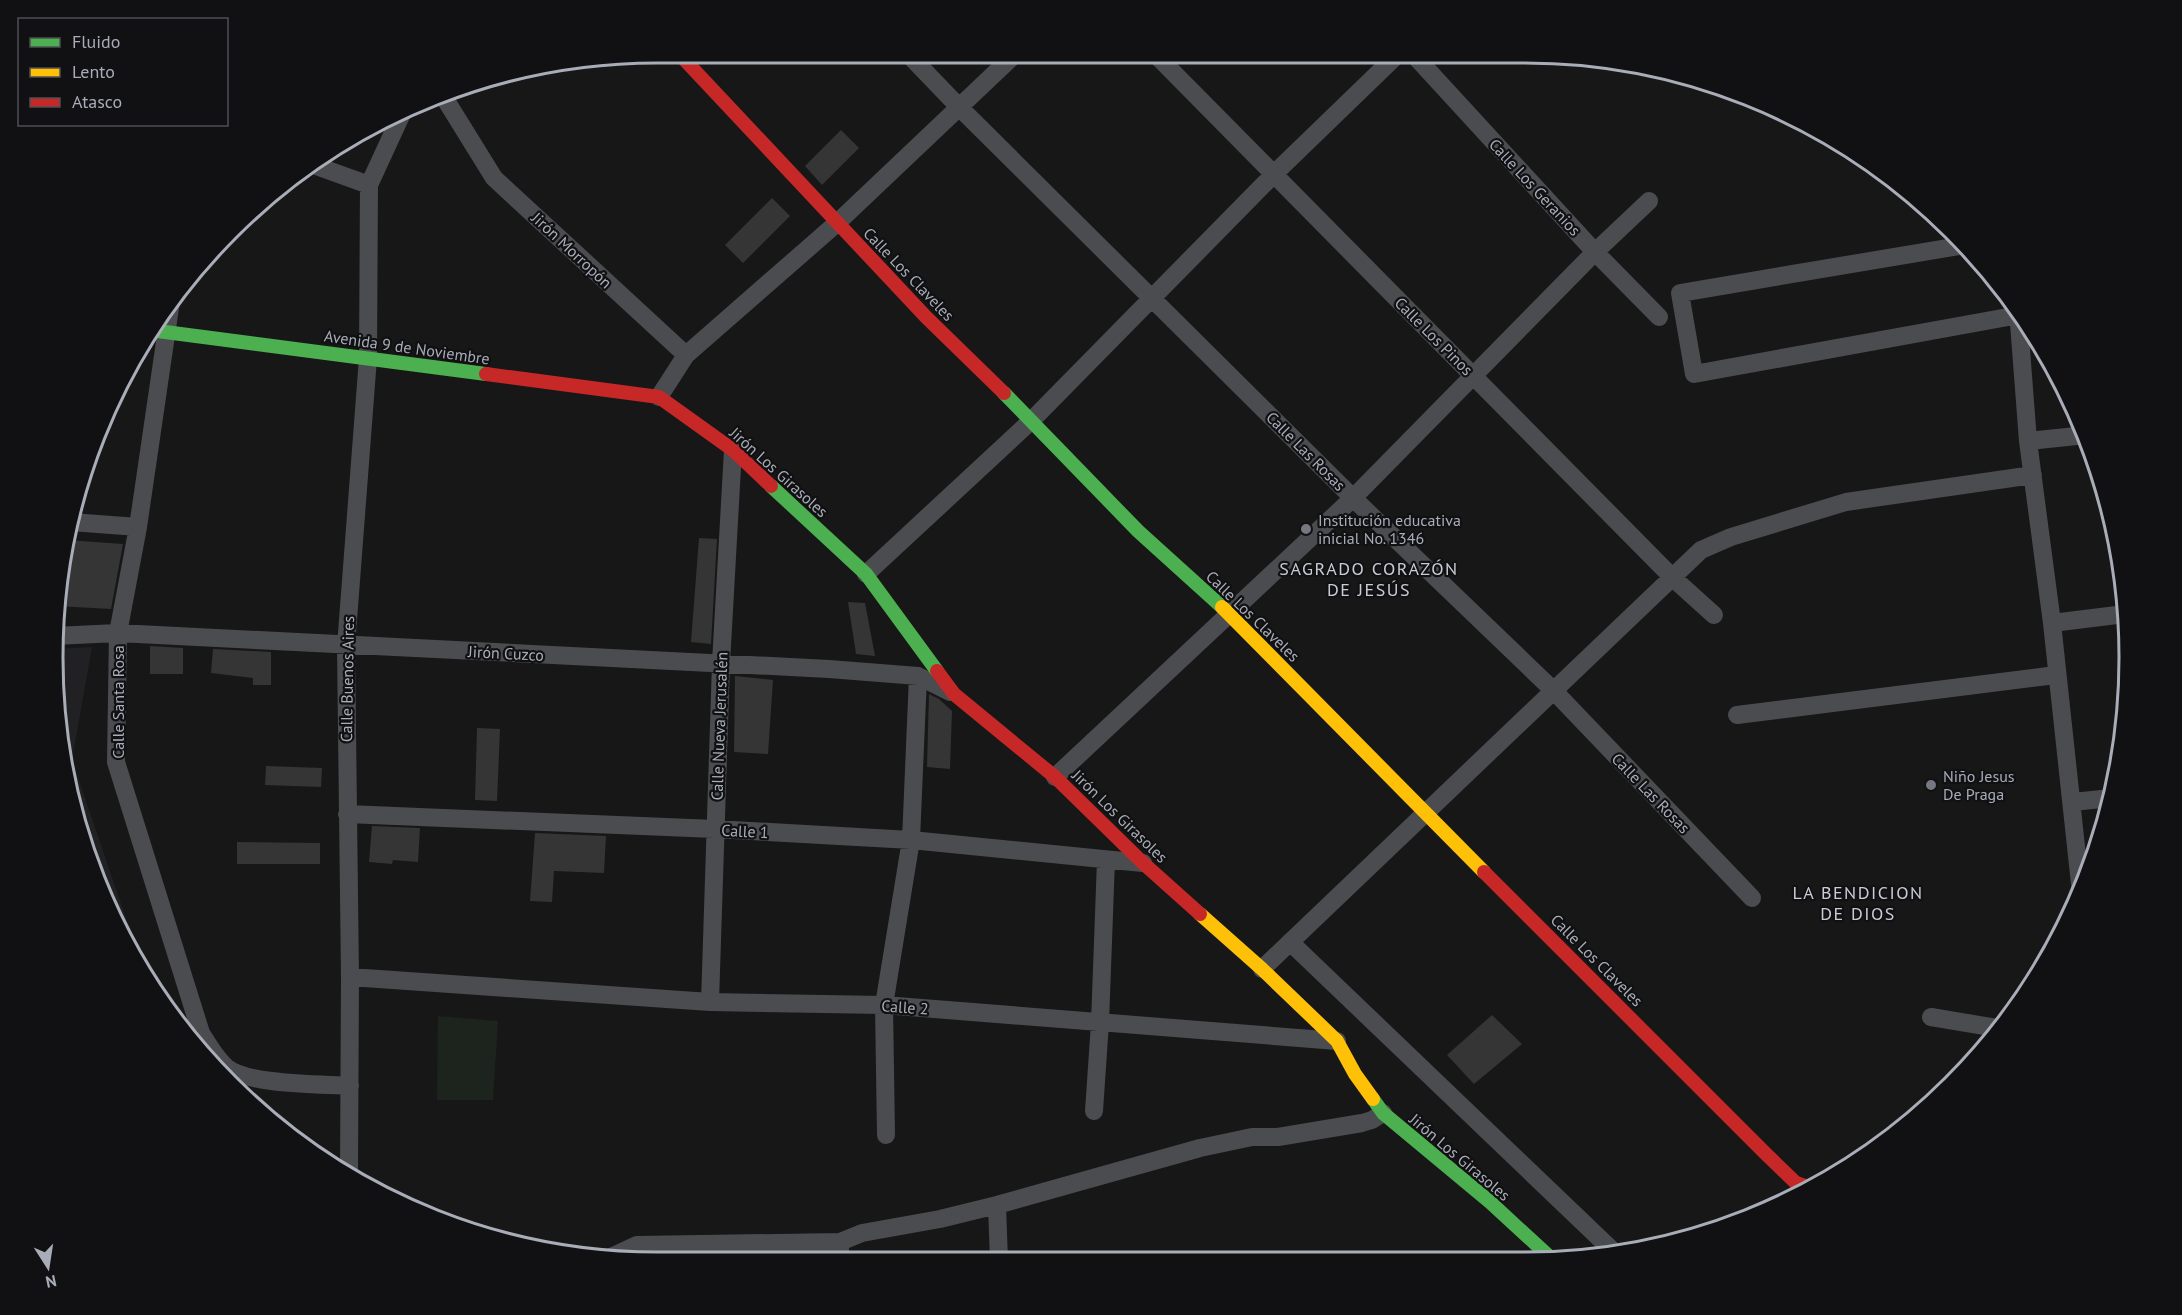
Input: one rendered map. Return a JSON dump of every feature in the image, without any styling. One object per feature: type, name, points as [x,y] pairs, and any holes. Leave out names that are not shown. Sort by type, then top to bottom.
[{"type":"street","name":"Calle Los Claveles","points":[[688,63],[926,317],[1032,420],[1138,531],[1230,614],[1426,814],[1774,1162],[1800,1184]]},
{"type":"street","name":"Calle Las Rosas","points":[[917,63],[958,107],[1353,498],[1553,690],[1752,898]]},
{"type":"street","points":[[659,398],[686,355],[837,224],[1005,63]]},
{"type":"street","name":"Calle Los Pinos","points":[[1163,63],[1673,578],[1714,615]]},
{"type":"street","points":[[866,574],[1032,420],[1151,297],[1389,63]]},
{"type":"street","name":"Calle Los Geranios","points":[[1421,63],[1595,252],[1659,317]]},
{"type":"street","name":"Jirón Morropón","points":[[447,102],[494,178],[686,355]]},
{"type":"street","points":[[321,167],[369,184],[396,124]]},
{"type":"street","name":"Calle Buenos Aires","points":[[349,1165],[350,977],[346,646],[368,358],[369,184]]},
{"type":"street","points":[[1055,777],[1353,498],[1648,201]]},
{"type":"street","points":[[1954,247],[1680,293],[1694,374],[2010,315]]},
{"type":"street","points":[[2020,329],[2028,441],[2052,623],[2079,871]]},
{"type":"street","name":"Avenida 9 de Noviembre","points":[[160,331],[659,398]]},
{"type":"street","name":"Calle Santa Rosa","points":[[157,336],[138,527],[118,633],[116,762],[201,1033],[222,1061]]},
{"type":"street","name":"Jirón Los Girasoles","points":[[659,398],[732,450],[866,574],[954,694],[1055,777],[1143,863],[1262,969],[1337,1041],[1355,1074],[1383,1113],[1490,1202],[1544,1252]]},
{"type":"street","points":[[2028,441],[2076,436]]},
{"type":"street","name":"Calle Nueva Jerusalén","points":[[710,1002],[721,663],[732,450]]},
{"type":"street","points":[[1262,969],[1701,550],[1731,537],[1846,502],[2033,475]]},
{"type":"street","points":[[79,523],[138,527]]},
{"type":"street","points":[[2052,623],[2118,615]]},
{"type":"street","name":"Jirón Cuzco","points":[[64,636],[118,633],[721,663],[918,676],[954,694]]},
{"type":"street","points":[[1737,715],[2056,675]]},
{"type":"street","points":[[886,1135],[884,1005],[910,840],[918,676]]},
{"type":"street","points":[[2073,802],[2102,799]]},
{"type":"street","name":"Calle 1","points":[[347,814],[715,829],[910,840],[1143,863]]},
{"type":"street","points":[[1094,1111],[1106,860]]},
{"type":"street","points":[[1290,942],[1608,1246]]},
{"type":"street","name":"Calle 2","points":[[350,977],[710,1002],[884,1005],[1337,1041]]},
{"type":"street","points":[[1931,1017],[1990,1027]]},
{"type":"street","name":"Calle Santa Rosa","points":[[229,1069],[253,1079],[350,1086]]},
{"type":"street","points":[[624,1251],[637,1245],[703,1252],[738,1245],[840,1242],[862,1233],[940,1219],[997,1205],[1200,1148],[1252,1137],[1287,1136],[1362,1123],[1383,1113]]},
{"type":"street","points":[[997,1205],[999,1252]]},
{"type":"street","points":[[840,1242],[840,1252]]},
{"type":"shaded area","points":[[92,647],[72,760],[131,933],[108,885],[83,811],[74,773],[68,735],[64,696],[63,648]]},
{"type":"shaded area","points":[[438,1016],[498,1021],[493,1100],[437,1100]]},
{"type":"building","points":[[841,130],[859,148],[822,185],[805,166]]},
{"type":"building","points":[[772,198],[790,216],[743,263],[725,245]]},
{"type":"building","points":[[699,538],[717,539],[711,644],[691,642]]},
{"type":"building","points":[[74,541],[123,544],[111,609],[65,607]]},
{"type":"building","points":[[848,602],[865,603],[875,656],[856,654]]},
{"type":"building","points":[[150,646],[183,648],[183,674],[150,674]]},
{"type":"building","points":[[213,649],[271,652],[271,685],[253,685],[253,678],[211,673]]},
{"type":"building","points":[[735,676],[773,680],[768,754],[734,752]]},
{"type":"building","points":[[929,694],[939,699],[952,711],[950,769],[927,767]]},
{"type":"building","points":[[477,728],[500,729],[497,801],[475,800]]},
{"type":"building","points":[[266,766],[322,768],[321,787],[265,785]]},
{"type":"building","points":[[372,826],[420,828],[418,862],[393,860],[392,864],[369,862]]},
{"type":"building","points":[[535,833],[606,836],[604,873],[554,871],[552,902],[530,901]]},
{"type":"building","points":[[237,842],[320,843],[320,864],[237,864]]},
{"type":"building","points":[[1492,1015],[1522,1044],[1474,1084],[1447,1055]]},
{"type":"traffic: fast","points":[[160,331],[486,374]]},
{"type":"traffic: fast","points":[[1004,393],[1138,531],[1222,607]]},
{"type":"traffic: fast","points":[[771,486],[866,574],[937,671]]},
{"type":"traffic: fast","points":[[1373,1099],[1383,1113],[1490,1202],[1544,1252]]},
{"type":"traffic: slow","points":[[1222,607],[1484,872]]},
{"type":"traffic: slow","points":[[1200,914],[1262,969],[1337,1041],[1355,1074],[1373,1099]]},
{"type":"traffic: jam","points":[[688,63],[926,317],[1004,393]]},
{"type":"traffic: jam","points":[[486,374],[659,397],[733,450],[771,486]]},
{"type":"traffic: jam","points":[[937,671],[954,694],[1055,777],[1143,863],[1200,914]]},
{"type":"traffic: jam","points":[[1484,872],[1767,1155],[1800,1184]]},
{"type":"place","name":"Institución educativa inicial No. 1346","points":[[1306,529]]},
{"type":"place","name":"Niño Jesus De Praga","points":[[1931,785]]},
{"type":"district","name":"SAGRADO CORAZÓN DE JESÚS","points":[[1369,578]]},
{"type":"district","name":"LA BENDICION DE DIOS","points":[[1858,902]]}]
